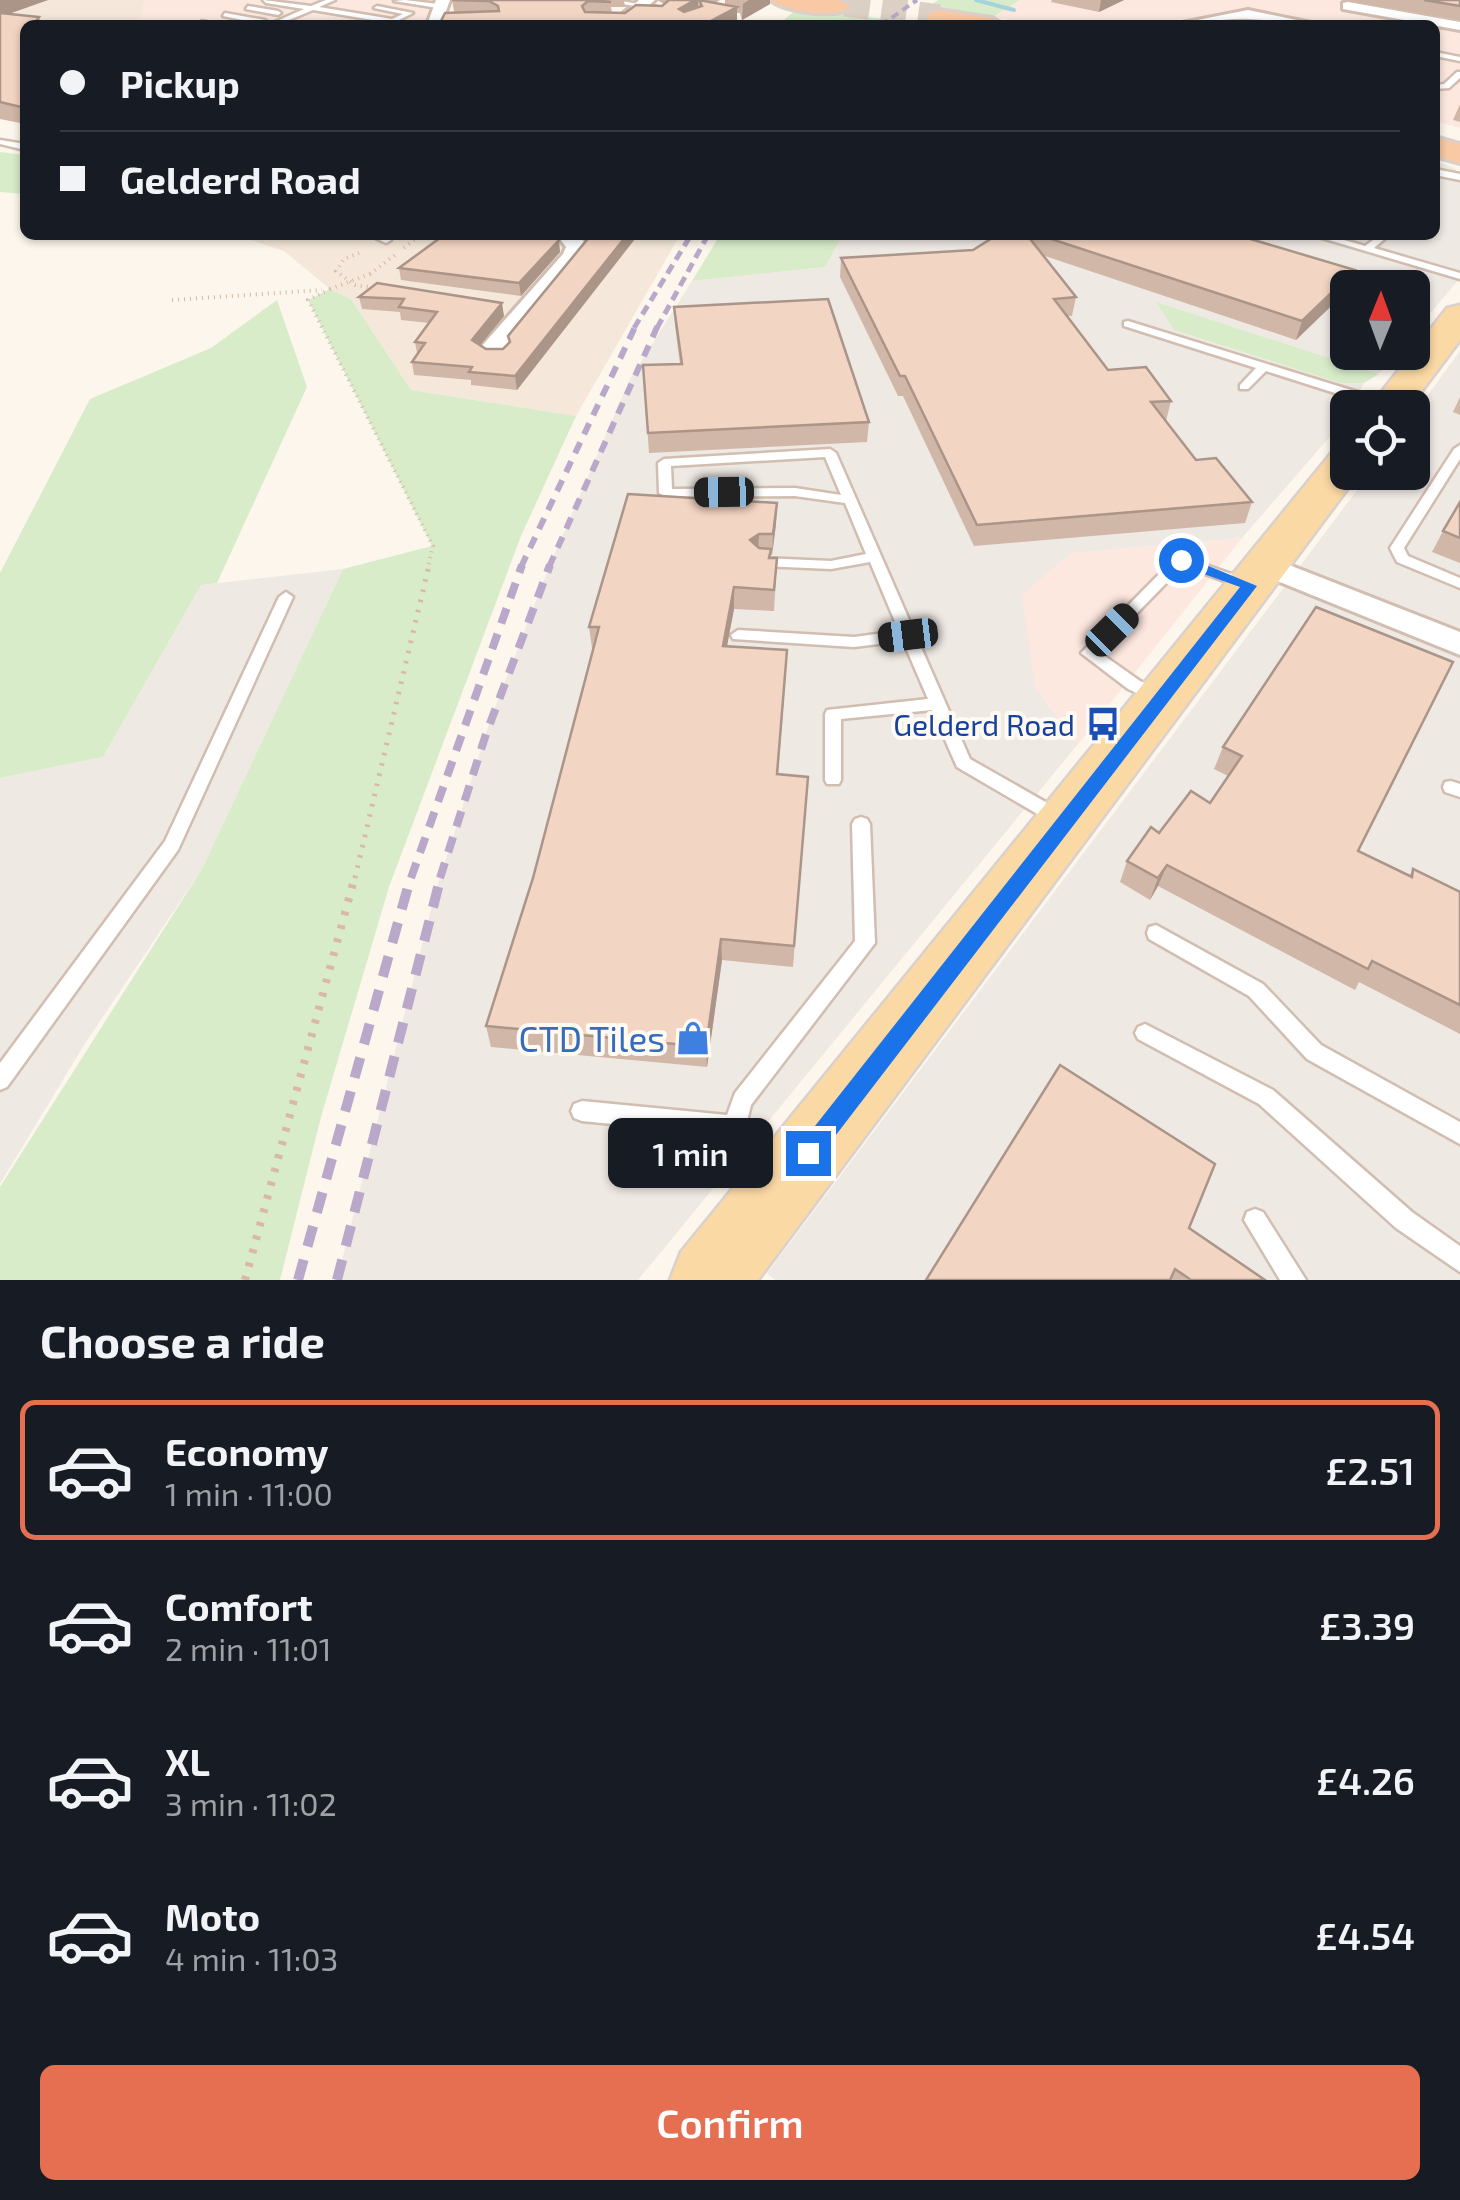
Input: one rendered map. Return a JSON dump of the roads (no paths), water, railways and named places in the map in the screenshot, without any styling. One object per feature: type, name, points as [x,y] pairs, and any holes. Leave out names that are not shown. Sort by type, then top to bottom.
[{"type":"highway","points":[[782,0],[842,6],[814,0]]},
{"type":"main road","points":[[1402,390],[1460,316]]},
{"type":"main road","points":[[709,1280],[1330,483]]},
{"type":"street","points":[[1348,6],[1426,20]]},
{"type":"street","points":[[1365,20],[1376,11]]},
{"type":"street","points":[[1206,20],[1238,14],[1279,20]]},
{"type":"street","points":[[496,353],[490,352],[519,306],[572,256],[576,240]]},
{"type":"street","points":[[1258,575],[1460,644]]},
{"type":"lane","points":[[284,20],[329,0],[410,12],[399,20]]},
{"type":"lane","points":[[388,0],[437,13]]},
{"type":"lane","points":[[600,0],[630,12],[660,17]]},
{"type":"lane","points":[[266,1],[378,20]]},
{"type":"lane","points":[[248,8],[321,20]]},
{"type":"lane","points":[[630,12],[670,8]]},
{"type":"lane","points":[[405,20],[437,13]]},
{"type":"lane","points":[[225,15],[254,20]]},
{"type":"lane","points":[[1440,89],[1455,93]]},
{"type":"lane","points":[[1335,240],[1460,276]]},
{"type":"lane","points":[[1367,249],[1379,240]]},
{"type":"lane","points":[[1128,324],[1337,390]]},
{"type":"lane","points":[[1244,387],[1264,366]]},
{"type":"lane","points":[[1460,449],[1397,548],[1402,558],[1460,583]]},
{"type":"lane","points":[[850,500],[796,492],[666,493],[664,463],[830,453],[963,763],[1066,822]]},
{"type":"lane","points":[[760,562],[830,565],[874,557]]},
{"type":"lane","points":[[1162,698],[1090,653],[1181,560],[1258,575]]},
{"type":"lane","points":[[0,1080],[172,846],[286,597]]},
{"type":"lane","points":[[738,635],[854,642],[908,635]]},
{"type":"lane","points":[[833,780],[833,714],[938,704]]},
{"type":"lane","points":[[761,1213],[730,1145],[742,1100],[865,943],[861,824]]},
{"type":"lane","points":[[1156,933],[1256,990],[1314,1052],[1460,1134]]},
{"type":"lane","points":[[1145,1033],[1266,1097],[1404,1220],[1460,1260]]},
{"type":"lane","points":[[582,1111],[735,1126]]},
{"type":"lane","points":[[1254,1220],[1294,1280]]},
{"type":"waterway","points":[[976,0],[1014,10]]},
{"type":"tunnel","points":[[845,4],[939,17]]},
{"type":"railway","points":[[888,20],[917,0]]},
{"type":"railway","points":[[634,328],[688,240]]},
{"type":"railway","points":[[657,328],[705,240]]},
{"type":"railway","points":[[521,567],[636,325]]},
{"type":"railway","points":[[549,567],[658,325]]},
{"type":"railway","points":[[411,878],[522,565]]},
{"type":"railway","points":[[440,878],[486,734],[550,565]]},
{"type":"railway","points":[[298,1280],[411,876]]},
{"type":"railway","points":[[337,1280],[441,876]]},
{"type":"place","name":"Gelderd Road","points":[[1103,724]]},
{"type":"place","name":"CTD Tiles","points":[[693,1038]]}]
